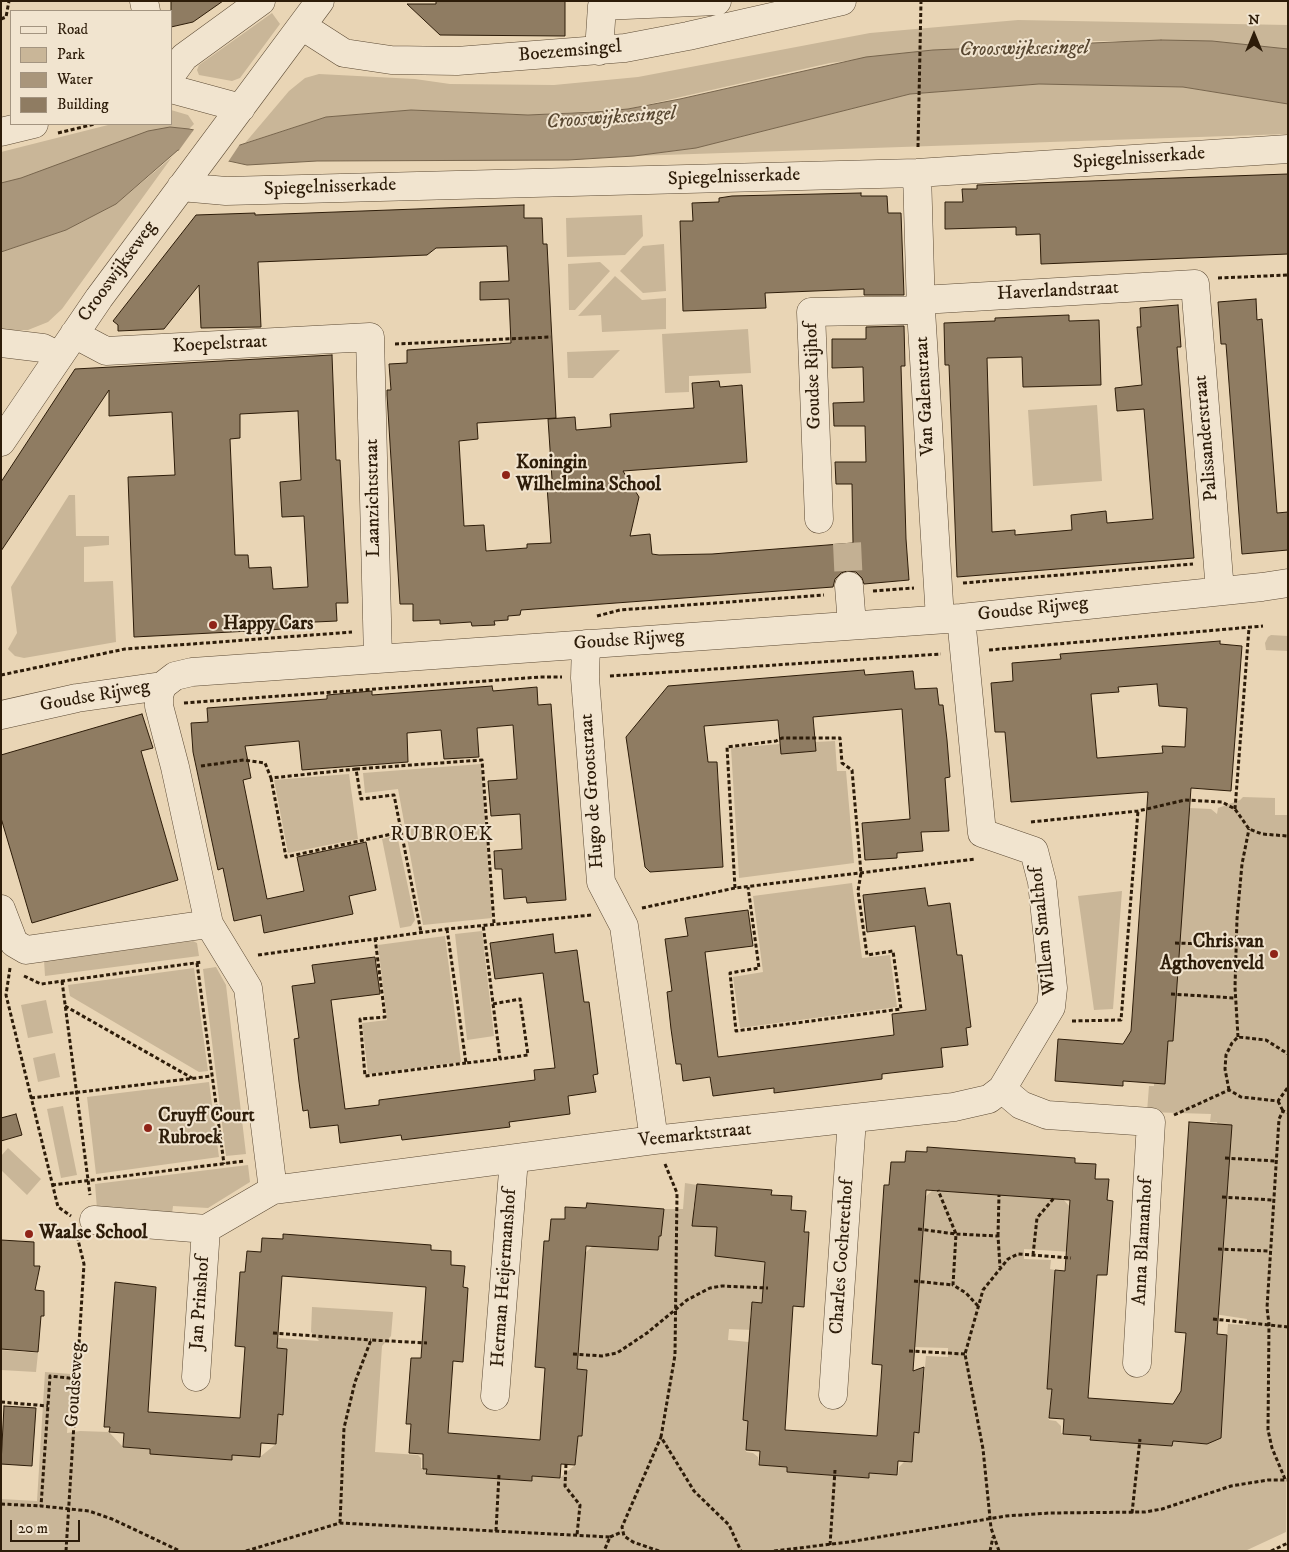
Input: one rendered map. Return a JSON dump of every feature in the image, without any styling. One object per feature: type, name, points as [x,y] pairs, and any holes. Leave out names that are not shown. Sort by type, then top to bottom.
[{"type":"street","points":[[172,75],[184,57],[260,1]]},
{"type":"street","name":"Crooswijkseweg","points":[[1,442],[74,334],[319,1]]},
{"type":"street","points":[[599,52],[602,6],[717,1]]},
{"type":"street","points":[[736,1],[757,20]]},
{"type":"street","name":"Boezemsingel","points":[[302,26],[344,53],[391,60],[457,61],[599,52],[688,36],[842,1]]},
{"type":"street","points":[[172,89],[242,108]]},
{"type":"street","points":[[1,132],[30,125]]},
{"type":"street","name":"Spiegelnisserkade","points":[[189,177],[226,191],[917,173],[1288,149]]},
{"type":"street","name":"Van Galenstraat","points":[[917,173],[921,305],[938,586],[950,618]]},
{"type":"street","name":"Haverlandstraat","points":[[921,305],[1195,284]]},
{"type":"street","name":"Palissanderstraat","points":[[1195,284],[1220,591]]},
{"type":"street","name":"Goudse Rijhof","points":[[819,520],[811,312],[921,305]]},
{"type":"street","name":"Koepelstraat","points":[[74,334],[106,351],[370,341]]},
{"type":"street","name":"Laanzichtstraat","points":[[370,341],[378,659]]},
{"type":"street","points":[[1,343],[43,348],[59,356]]},
{"type":"street","name":"Goudse Rijweg","points":[[1,715],[77,698],[161,695],[175,676],[192,672],[378,659],[587,631],[852,625],[950,618],[1279,586]]},
{"type":"street","points":[[849,589],[852,625]]},
{"type":"street","name":"Willem Smalthof","points":[[950,618],[964,652],[982,833],[1034,851],[1042,882],[1053,988],[1051,1007],[1002,1089]]},
{"type":"street","name":"Hugo de Grootstraat","points":[[587,631],[585,678],[600,882],[619,913],[624,926],[654,1140]]},
{"type":"street","points":[[161,695],[209,924],[248,988],[273,1190]]},
{"type":"street","points":[[1,909],[12,956],[26,950],[209,924]]},
{"type":"street","points":[[1002,1089],[1022,1105],[1047,1115],[1151,1122]]},
{"type":"street","name":"Veemarktstraat","points":[[206,1228],[273,1190],[654,1140],[972,1104],[995,1096],[1002,1089]]},
{"type":"street","name":"Charles Cocherethof","points":[[833,1395],[852,1119]]},
{"type":"street","name":"Anna Blamanhof","points":[[1137,1363],[1151,1122]]},
{"type":"street","name":"Herman Heijermanshof","points":[[495,1396],[514,1159]]},
{"type":"street","points":[[86,1220],[206,1228]]},
{"type":"street","name":"Jan Prinshof","points":[[196,1377],[206,1228]]},
{"type":"path","points":[[1,19],[6,18],[9,1]]},
{"type":"path","points":[[917,173],[921,1]]},
{"type":"path","points":[[1195,284],[1216,278],[1288,275]]},
{"type":"path","points":[[370,341],[551,337]]},
{"type":"path","name":"Goudse Rijweg","points":[[587,631],[620,610],[849,589],[938,586],[1217,562]]},
{"type":"path","name":"Goudse Rijweg","points":[[161,695],[540,677],[585,678],[964,652],[1263,626]]},
{"type":"path","points":[[1235,809],[1249,628]]},
{"type":"path","name":"Goudse Rijweg","points":[[1,675],[125,648],[377,630]]},
{"type":"path","points":[[735,888],[727,747],[776,741],[782,738],[840,738],[842,763],[852,770],[861,873],[858,891],[867,955],[893,951],[901,1009],[736,1031],[730,973],[759,968],[748,886]]},
{"type":"path","points":[[175,767],[214,766],[244,760],[265,763],[271,778],[286,857],[401,832]]},
{"type":"path","points":[[271,778],[356,769],[482,760],[494,923]]},
{"type":"path","points":[[356,769],[361,799],[394,795],[421,932]]},
{"type":"path","points":[[1034,851],[1030,822],[1138,811],[1185,800],[1222,802],[1235,809],[1249,829],[1262,834],[1288,836]]},
{"type":"path","points":[[1042,1022],[1121,1020],[1138,811]]},
{"type":"path","points":[[1249,829],[1238,894],[1235,961],[1238,1037],[1232,1043],[1226,1055],[1225,1069],[1229,1090],[1241,1097],[1278,1101]]},
{"type":"path","points":[[12,956],[40,984],[483,924],[619,913],[735,888],[976,858]]},
{"type":"path","points":[[483,924],[500,1059]]},
{"type":"path","points":[[447,929],[466,1063]]},
{"type":"path","points":[[375,938],[385,1017],[360,1020],[366,1076],[528,1055],[520,999],[493,1004]]},
{"type":"path","points":[[1175,943],[1236,945]]},
{"type":"path","points":[[12,956],[6,995],[58,1207],[86,1220]]},
{"type":"path","points":[[1235,961],[1255,962]]},
{"type":"path","points":[[198,963],[224,1164]]},
{"type":"path","name":"Goudseweg","points":[[62,980],[88,1180],[86,1220],[76,1230],[84,1264],[66,1551]]},
{"type":"path","points":[[1171,994],[1235,998]]},
{"type":"path","points":[[64,1005],[193,1078]]},
{"type":"path","points":[[1238,1037],[1266,1040],[1288,1054]]},
{"type":"path","points":[[31,1098],[212,1076]]},
{"type":"path","points":[[1278,1101],[1288,1087]]},
{"type":"path","points":[[1151,1122],[1186,1112],[1229,1090]]},
{"type":"path","points":[[1278,1101],[1283,1111],[1288,1113]]},
{"type":"path","points":[[774,1551],[830,1545],[991,1519],[1050,1513],[1132,1513],[1162,1509],[1231,1486],[1286,1480],[1268,1430],[1269,1324],[1267,1308],[1275,1161],[1279,1119],[1283,1111]]},
{"type":"path","points":[[622,1532],[624,1522],[651,1464],[661,1437],[675,1355],[677,1193],[654,1140]]},
{"type":"path","points":[[52,1185],[269,1158]]},
{"type":"path","points":[[1224,1158],[1275,1161]]},
{"type":"path","points":[[938,1190],[956,1234],[953,1285]]},
{"type":"path","points":[[999,1194],[997,1257],[1000,1268]]},
{"type":"path","points":[[1222,1197],[1272,1200]]},
{"type":"path","points":[[1033,1255],[1037,1218],[1054,1198]]},
{"type":"path","points":[[918,1228],[956,1234],[998,1236]]},
{"type":"path","points":[[1218,1249],[1270,1251]]},
{"type":"path","points":[[999,1551],[993,1537],[983,1449],[965,1354],[983,1290],[1008,1259],[1018,1254],[1071,1258]]},
{"type":"path","points":[[914,1282],[953,1285],[966,1293],[978,1306]]},
{"type":"path","points":[[573,1354],[602,1356],[617,1353],[687,1300],[710,1288],[722,1286],[768,1288]]},
{"type":"path","points":[[1213,1319],[1288,1327]]},
{"type":"path","points":[[273,1333],[427,1343]]},
{"type":"path","points":[[340,1523],[344,1428],[355,1382],[371,1340]]},
{"type":"path","points":[[910,1352],[965,1354]]},
{"type":"path","points":[[41,1506],[50,1376],[77,1379]]},
{"type":"path","points":[[1,1402],[48,1406]]},
{"type":"path","points":[[661,1437],[694,1491],[729,1525],[741,1551]]},
{"type":"path","points":[[1132,1513],[1140,1439]]},
{"type":"path","points":[[566,1464],[565,1486],[580,1505],[577,1535]]},
{"type":"path","points":[[830,1545],[835,1470]]},
{"type":"path","points":[[496,1531],[499,1474]]},
{"type":"path","points":[[1,1504],[89,1511],[112,1519],[180,1551]]},
{"type":"path","points":[[246,1551],[340,1523],[577,1535],[610,1536],[622,1532]]},
{"type":"path","points":[[622,1532],[633,1542],[659,1551]]},
{"type":"path","points":[[604,1551],[610,1536]]},
{"type":"path","points":[[990,1551],[993,1537]]},
{"type":"path","points":[[1271,1551],[1288,1543]]},
{"type":"green space","points":[[272,13],[280,24],[240,78],[232,81],[199,75],[197,70],[199,65]]},
{"type":"green space","points":[[1018,20],[1288,25],[1288,49],[1212,41],[1095,41],[933,50],[830,63],[628,109],[528,115],[411,110],[326,117],[245,143],[289,91],[305,78],[319,74],[415,79],[450,84],[554,85],[638,77],[870,33]]},
{"type":"green space","points":[[1039,84],[1183,87],[1288,104],[1288,134],[634,156],[696,148],[910,94]]},
{"type":"green space","points":[[172,110],[188,115],[194,124],[189,129],[170,127],[21,178],[1,183],[1,152],[108,125],[172,125]]},
{"type":"green space","points":[[172,157],[62,309],[48,322],[28,330],[1,330],[1,252],[66,230],[116,204]]},
{"type":"green space","points":[[642,215],[643,236],[625,255],[567,257],[566,218]]},
{"type":"green space","points":[[664,244],[666,291],[643,293],[620,271],[643,246]]},
{"type":"green space","points":[[600,262],[610,271],[575,310],[569,310],[568,264]]},
{"type":"green space","points":[[615,276],[642,300],[666,298],[666,329],[602,332],[601,315],[578,316]]},
{"type":"green space","points":[[748,329],[751,373],[689,376],[689,392],[665,393],[662,334]]},
{"type":"green space","points":[[620,350],[593,378],[568,378],[567,352]]},
{"type":"green space","points":[[1097,405],[1102,481],[1033,486],[1028,410]]},
{"type":"green space","points":[[69,495],[75,495],[76,536],[109,536],[109,545],[84,547],[84,582],[113,581],[116,642],[24,658],[15,656],[8,649],[17,633],[11,587]]},
{"type":"green space","points":[[1271,635],[1288,636],[1288,651],[1266,650],[1265,643]]},
{"type":"green space","points":[[835,741],[837,771],[846,771],[854,863],[739,878],[731,748],[780,744],[782,754],[815,751],[815,742]]},
{"type":"green space","points":[[481,764],[492,918],[423,925],[398,789],[365,793],[363,773]]},
{"type":"green space","points":[[349,774],[358,839],[288,853],[274,780]]},
{"type":"green space","points":[[1243,797],[1275,798],[1275,815],[1288,815],[1286,1532],[1245,1551],[1,1551],[1,1499],[37,1501],[45,1372],[71,1374],[67,1433],[80,1431],[109,1432],[123,1447],[150,1449],[150,1454],[232,1460],[232,1455],[260,1457],[276,1444],[278,1414],[282,1415],[281,1364],[286,1364],[287,1349],[277,1348],[278,1338],[319,1341],[311,1332],[312,1307],[393,1312],[391,1336],[382,1346],[375,1452],[418,1455],[421,1458],[421,1468],[518,1481],[532,1481],[532,1476],[560,1478],[575,1465],[578,1436],[582,1436],[584,1410],[581,1385],[586,1385],[587,1370],[577,1369],[585,1253],[593,1246],[620,1248],[644,1245],[644,1250],[658,1250],[659,1236],[661,1235],[661,1209],[683,1209],[685,1183],[697,1185],[693,1210],[695,1211],[694,1226],[708,1227],[709,1222],[766,1239],[764,1264],[769,1265],[768,1293],[763,1293],[762,1303],[752,1303],[750,1318],[755,1318],[754,1330],[729,1329],[728,1340],[749,1342],[743,1420],[748,1421],[746,1452],[753,1453],[758,1457],[758,1465],[787,1467],[787,1472],[868,1478],[869,1473],[898,1475],[899,1467],[904,1462],[912,1463],[914,1432],[919,1432],[926,1356],[948,1357],[948,1348],[910,1347],[920,1277],[925,1197],[933,1190],[1063,1199],[1070,1207],[1072,1252],[1024,1249],[1024,1259],[1051,1260],[1050,1269],[1055,1270],[1054,1286],[1059,1287],[1052,1310],[1047,1388],[1052,1389],[1049,1420],[1056,1421],[1061,1426],[1061,1433],[1091,1436],[1091,1440],[1119,1443],[1119,1438],[1143,1440],[1143,1444],[1156,1445],[1172,1446],[1173,1441],[1202,1444],[1221,1350],[1226,1350],[1228,1324],[1246,1325],[1247,1319],[1214,1314],[1220,1295],[1229,1164],[1217,1122],[1210,1122],[1211,1114],[1147,1112],[1149,1086],[1154,1086],[1154,1083],[1150,1083],[1151,1072],[1168,1041],[1189,808],[1211,809],[1217,814],[1218,808],[1240,800]]},
{"type":"green space","points":[[397,835],[415,920],[411,926],[400,928],[382,839]]},
{"type":"green space","points":[[852,883],[862,958],[890,955],[897,1007],[740,1028],[733,977],[763,972],[753,896]]},
{"type":"green space","points":[[1122,891],[1113,1009],[1094,1010],[1078,896]]},
{"type":"green space","points":[[482,931],[494,1036],[467,1040],[455,934]]},
{"type":"green space","points":[[445,936],[461,1062],[368,1074],[362,1023],[387,1020],[378,945]]},
{"type":"green space","points":[[193,941],[197,943],[199,956],[45,976],[44,960]]},
{"type":"green space","points":[[216,967],[226,985],[246,1154],[226,1156],[203,969]]},
{"type":"green space","points":[[194,968],[208,1071],[199,1072],[70,996],[68,985]]},
{"type":"green space","points":[[46,1000],[53,1033],[28,1038],[21,1005]]},
{"type":"green space","points":[[55,1053],[60,1077],[38,1082],[33,1058]]},
{"type":"green space","name":"Cruyff Court Rubroek","points":[[209,1082],[219,1157],[96,1174],[87,1097]]},
{"type":"green space","points":[[63,1106],[77,1175],[61,1178],[47,1109]]},
{"type":"green space","points":[[8,1148],[41,1179],[27,1195],[1,1170],[1,1156]]},
{"type":"green space","points":[[248,1165],[250,1182],[208,1208],[173,1206],[172,1214],[97,1209],[95,1184]]},
{"type":"green space","points":[[1,1350],[38,1353],[36,1372],[1,1370]]},
{"type":"water","name":"Crooswijksesingel","points":[[1161,40],[1212,41],[1288,49],[1288,104],[1183,87],[1039,84],[910,94],[696,148],[634,156],[568,160],[317,161],[247,165],[178,150],[116,204],[66,230],[1,252],[1,183],[21,178],[148,131],[170,127],[189,129],[194,130],[191,135],[240,145],[326,117],[411,110],[528,115],[628,109],[866,57],[933,50]]},
{"type":"pier","points":[[195,128],[195,133],[242,141],[226,165],[179,153],[172,160]]},
{"type":"building","points":[[171,1],[223,1],[193,22],[172,27]]},
{"type":"building","points":[[436,1],[565,1],[565,36],[440,35],[407,4],[436,4]]},
{"type":"building","points":[[1288,174],[1288,254],[1041,264],[1040,234],[1016,235],[1016,227],[945,229],[945,202],[963,202],[962,189],[977,189],[977,185]]},
{"type":"building","points":[[861,193],[861,196],[887,196],[888,213],[901,213],[904,295],[864,295],[864,289],[765,293],[766,308],[683,311],[680,221],[693,221],[692,203],[719,202],[719,198],[732,196]]},
{"type":"building","points":[[524,205],[524,218],[542,218],[543,244],[547,244],[556,418],[477,423],[478,439],[459,441],[464,526],[484,525],[486,551],[527,548],[527,544],[551,543],[547,486],[552,479],[548,419],[575,417],[576,430],[611,427],[610,414],[694,408],[692,383],[719,381],[720,387],[742,385],[747,462],[623,471],[639,497],[630,536],[650,534],[652,554],[659,555],[712,554],[853,543],[852,484],[836,484],[835,462],[866,462],[865,426],[834,426],[833,403],[864,402],[863,367],[832,368],[832,339],[866,339],[866,327],[904,326],[905,366],[901,366],[909,580],[864,584],[862,578],[856,572],[847,571],[841,573],[835,579],[833,587],[521,610],[520,615],[508,616],[508,620],[494,621],[495,625],[472,626],[471,622],[440,624],[440,620],[413,621],[413,604],[400,604],[387,395],[387,390],[391,390],[389,364],[407,363],[407,350],[511,343],[509,299],[480,300],[480,282],[509,281],[507,246],[436,248],[427,255],[258,262],[261,327],[201,328],[199,285],[164,329],[118,331],[118,325],[113,321],[196,215],[255,213],[255,215]]},
{"type":"building","points":[[1256,299],[1257,320],[1262,319],[1277,513],[1288,512],[1288,550],[1242,554],[1226,344],[1221,344],[1218,302]]},
{"type":"building","points":[[1178,305],[1181,347],[1177,347],[1194,558],[957,577],[949,365],[945,365],[944,323],[995,321],[995,318],[1069,315],[1069,321],[1099,320],[1101,385],[1023,387],[1022,357],[987,358],[992,532],[1015,530],[1015,535],[1072,530],[1071,515],[1106,511],[1107,523],[1153,519],[1144,409],[1117,411],[1115,388],[1142,385],[1137,327],[1141,327],[1140,308]]},
{"type":"building","points":[[332,355],[336,460],[340,460],[348,603],[336,603],[337,621],[293,623],[293,628],[270,630],[134,637],[128,477],[175,475],[172,412],[109,416],[109,390],[1,551],[1,482],[75,369]],"holes":[[[298,411],[301,480],[280,482],[282,517],[304,516],[308,587],[273,589],[271,567],[249,568],[248,555],[235,555],[230,439],[240,438],[240,414]]]},
{"type":"building","points":[[1220,641],[1220,644],[1242,646],[1231,791],[1191,788],[1173,1041],[1168,1041],[1165,1084],[1123,1081],[1123,1086],[1055,1081],[1058,1039],[1123,1044],[1131,1031],[1148,792],[1011,802],[1005,732],[995,732],[991,683],[1013,681],[1012,663],[1061,659],[1060,654]],"holes":[[[1157,684],[1159,706],[1187,708],[1185,747],[1162,746],[1163,753],[1097,758],[1091,694],[1119,692],[1118,687]]]},
{"type":"building","points":[[864,670],[865,675],[913,671],[915,689],[937,688],[939,705],[943,705],[947,740],[950,777],[945,778],[949,831],[921,832],[923,851],[897,853],[897,858],[865,860],[862,823],[910,819],[902,709],[813,717],[816,751],[781,754],[778,720],[704,726],[708,762],[717,762],[723,867],[650,872],[645,867],[626,737],[668,686]]},
{"type":"building","points":[[492,686],[493,691],[537,687],[538,705],[551,704],[566,900],[527,903],[526,897],[504,899],[502,869],[495,869],[494,851],[522,849],[520,814],[491,816],[488,781],[517,779],[513,725],[477,728],[479,757],[444,759],[441,730],[407,733],[408,762],[302,770],[299,741],[245,746],[251,778],[243,780],[267,899],[304,891],[297,857],[366,842],[376,890],[349,896],[353,914],[264,933],[261,915],[234,921],[223,868],[218,870],[193,752],[191,723],[208,722],[207,708],[327,699],[327,695],[372,691],[372,695]]},
{"type":"building","points":[[142,714],[153,748],[141,751],[178,880],[32,923],[1,818],[1,755]]},
{"type":"building","points":[[925,888],[928,906],[950,903],[957,955],[962,955],[971,1027],[966,1028],[968,1045],[941,1048],[943,1067],[882,1074],[882,1079],[774,1093],[774,1088],[713,1096],[710,1077],[683,1081],[681,1064],[676,1064],[671,1029],[667,992],[672,991],[665,939],[688,936],[685,918],[748,910],[753,946],[705,952],[718,1057],[823,1044],[894,1035],[892,1014],[926,1010],[915,926],[867,932],[863,895]]},
{"type":"building","points":[[553,934],[555,953],[577,950],[584,1002],[589,1002],[598,1074],[593,1075],[596,1092],[568,1096],[570,1114],[509,1122],[510,1127],[402,1140],[401,1135],[340,1143],[338,1125],[310,1128],[308,1110],[303,1111],[299,1082],[294,1039],[299,1038],[292,986],[315,983],[312,965],[375,957],[380,994],[331,1000],[345,1109],[379,1105],[379,1100],[535,1080],[534,1070],[555,1068],[543,973],[495,979],[490,943]]},
{"type":"building","points":[[16,1114],[22,1135],[1,1141],[1,1118]]},
{"type":"building","points":[[1189,1122],[1232,1125],[1217,1334],[1227,1335],[1221,1438],[1207,1444],[1173,1441],[1172,1446],[1090,1440],[1091,1436],[1063,1434],[1064,1419],[1049,1418],[1052,1389],[1047,1389],[1055,1270],[1065,1271],[1070,1200],[926,1190],[913,1371],[924,1367],[919,1433],[914,1432],[912,1462],[898,1461],[897,1475],[869,1473],[869,1478],[787,1472],[787,1467],[759,1465],[760,1451],[746,1450],[748,1421],[743,1420],[752,1302],[762,1303],[765,1262],[715,1256],[717,1227],[692,1226],[697,1184],[772,1190],[771,1195],[792,1196],[791,1210],[806,1211],[804,1232],[809,1232],[804,1307],[793,1306],[785,1430],[877,1436],[882,1365],[872,1364],[884,1185],[889,1185],[891,1162],[905,1162],[906,1151],[927,1152],[927,1147],[1075,1158],[1075,1163],[1096,1164],[1095,1179],[1109,1179],[1107,1200],[1113,1201],[1107,1275],[1097,1275],[1088,1398],[1173,1404],[1181,1391],[1186,1333],[1175,1332]]},
{"type":"building","points":[[587,1203],[664,1209],[658,1250],[586,1246],[577,1369],[587,1370],[582,1436],[578,1436],[575,1465],[561,1464],[560,1478],[532,1476],[532,1481],[426,1474],[427,1469],[423,1469],[423,1454],[409,1453],[411,1424],[406,1424],[411,1358],[421,1358],[426,1287],[282,1276],[277,1348],[287,1349],[283,1415],[278,1414],[276,1444],[261,1443],[260,1457],[232,1455],[232,1460],[150,1454],[150,1449],[123,1447],[124,1433],[109,1432],[110,1427],[104,1427],[115,1282],[156,1287],[148,1412],[240,1418],[245,1347],[235,1346],[240,1272],[245,1272],[247,1251],[261,1252],[262,1238],[283,1239],[283,1234],[431,1245],[431,1250],[451,1251],[451,1265],[465,1266],[463,1287],[468,1288],[463,1362],[453,1361],[448,1433],[540,1440],[545,1368],[535,1367],[544,1241],[549,1241],[551,1219],[565,1219],[565,1207],[586,1208]]},
{"type":"building","points":[[1,1240],[34,1242],[34,1266],[40,1266],[35,1290],[44,1291],[44,1316],[41,1316],[38,1352],[1,1349]]},
{"type":"building","points":[[4,1406],[36,1408],[32,1466],[1,1464]]},
{"type":"tunnel","points":[[847,543],[849,586]]},
{"type":"place","name":"Koningin Wilhelmina School","points":[[506,475]]},
{"type":"place","name":"Happy Cars","points":[[213,625]]},
{"type":"place","name":"Chris van Agthovenveld","points":[[1274,954]]},
{"type":"place","name":"Cruyff Court Rubroek","points":[[148,1128]]},
{"type":"place","name":"Waalse School","points":[[29,1234]]},
{"type":"district","name":"RUBROEK","points":[[442,836]]}]
